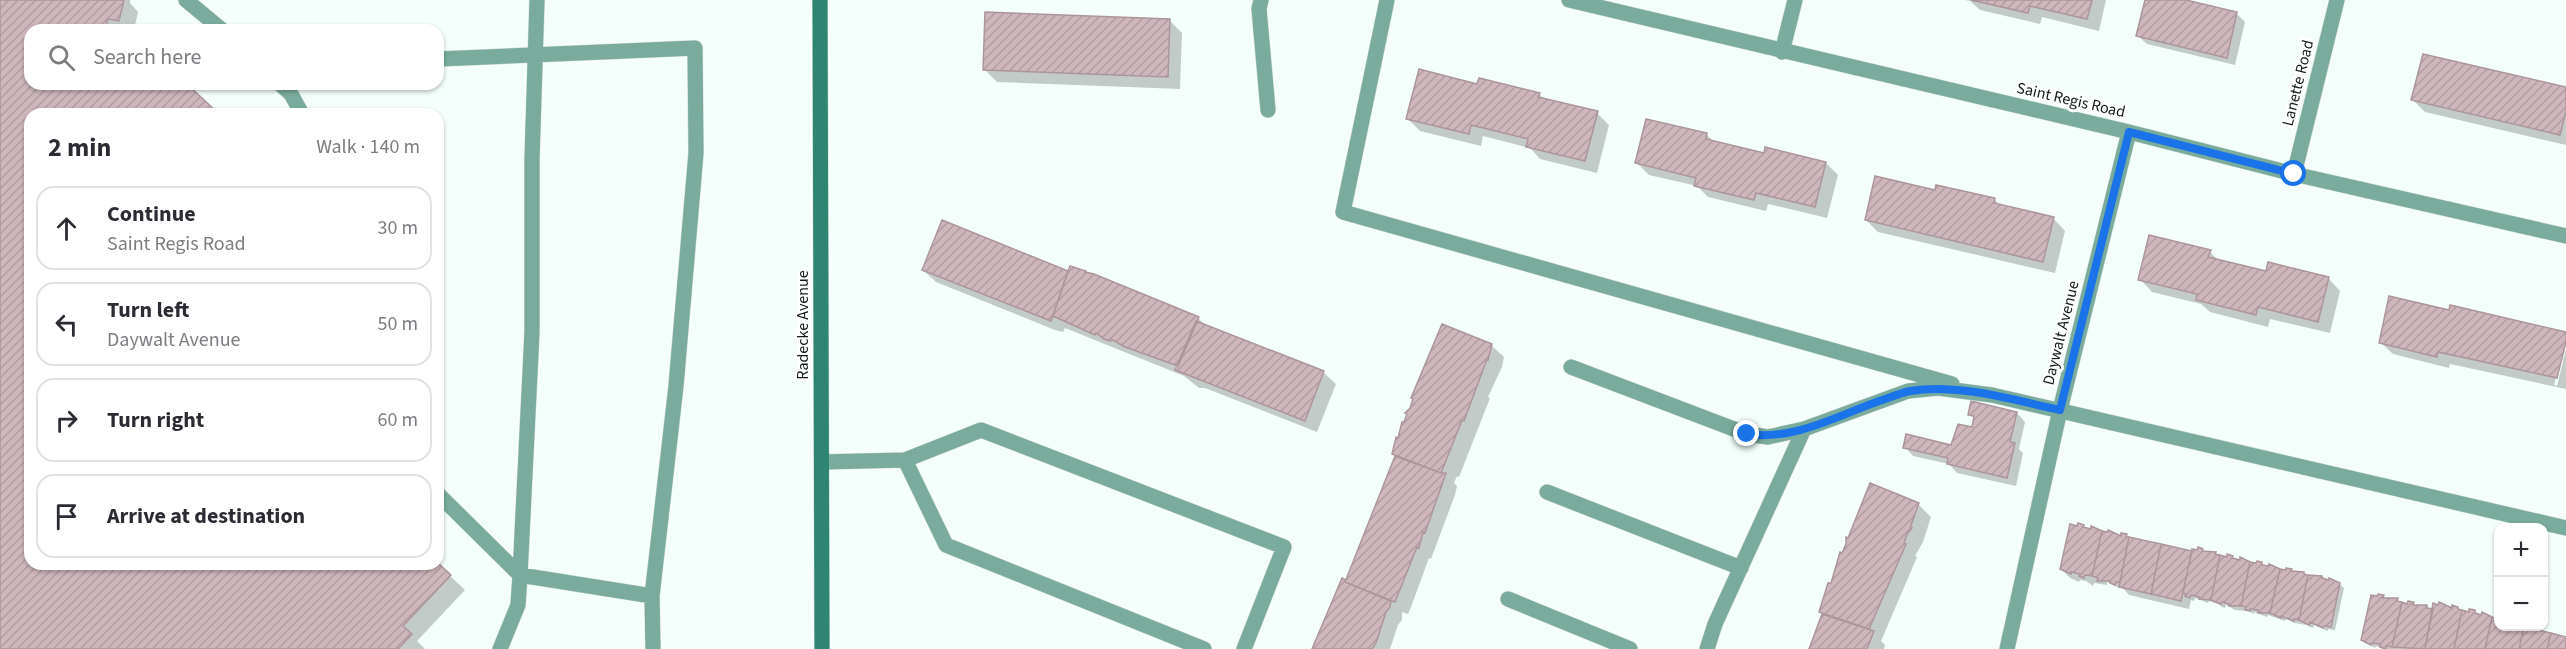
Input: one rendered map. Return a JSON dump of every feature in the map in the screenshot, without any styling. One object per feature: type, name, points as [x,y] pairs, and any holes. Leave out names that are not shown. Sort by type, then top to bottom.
[{"type":"street","points":[[186,0],[215,24]]},
{"type":"street","points":[[500,649],[518,605],[520,575],[532,332],[537,0]]},
{"type":"street","name":"Radecke Avenue","points":[[820,0],[822,649]]},
{"type":"street","points":[[1261,0],[1259,9],[1268,110]]},
{"type":"street","points":[[1387,0],[1343,212],[1992,395],[2566,528]]},
{"type":"street","name":"Saint Regis Road","points":[[1569,0],[2129,132],[2294,174],[2566,236]]},
{"type":"street","points":[[1782,52],[1795,0]]},
{"type":"street","name":"Lanette Road","points":[[2294,174],[2337,0]]},
{"type":"street","points":[[444,59],[695,48],[696,153],[676,386],[652,596],[653,649]]},
{"type":"street","points":[[287,90],[299,108]]},
{"type":"street","name":"Daywalt Avenue","points":[[2007,649],[2060,410],[2129,132]]},
{"type":"street","points":[[1571,367],[1747,434],[1768,437],[1804,429],[1908,391],[1938,388],[1992,395]]},
{"type":"street","points":[[1707,649],[1715,624],[1804,429]]},
{"type":"street","points":[[822,462],[905,460],[981,430],[1284,547],[1244,649]]},
{"type":"street","points":[[905,460],[946,545],[1204,649]]},
{"type":"street","points":[[1547,492],[1741,568]]},
{"type":"street","points":[[444,500],[520,575],[652,596]]},
{"type":"street","points":[[1508,599],[1630,649]]},
{"type":"building","points":[[0,0],[124,0],[119,21],[108,19],[107,24],[24,24],[24,90],[193,90],[213,108],[24,108],[24,570],[444,569],[451,575],[403,626],[412,634],[398,649],[0,649]]},
{"type":"building","points":[[1971,0],[2092,0],[2087,19],[2030,6],[2028,13]]},
{"type":"building","points":[[2145,0],[2186,0],[2237,12],[2227,58],[2136,36]]},
{"type":"building","points":[[985,12],[1170,19],[1168,77],[983,70]]},
{"type":"building","points":[[2423,54],[2566,87],[2566,111],[2560,135],[2411,100]]},
{"type":"building","points":[[1419,69],[1477,84],[1479,78],[1540,93],[1538,97],[1598,111],[1585,161],[1526,147],[1528,139],[1471,125],[1469,134],[1406,119]]},
{"type":"building","points":[[1646,119],[1707,133],[1706,139],[1764,153],[1765,147],[1826,162],[1815,207],[1756,193],[1754,200],[1694,186],[1696,178],[1635,163]]},
{"type":"building","points":[[1875,176],[1935,190],[1936,185],[1995,198],[1994,203],[2054,217],[2043,262],[1865,220]]},
{"type":"building","points":[[942,220],[1068,271],[1051,321],[922,270]]},
{"type":"building","points":[[2149,235],[2211,250],[2208,257],[2266,271],[2268,262],[2329,277],[2318,322],[2258,307],[2256,315],[2196,300],[2197,294],[2138,280]]},
{"type":"building","points":[[1070,266],[1199,317],[1178,366],[1125,347],[1111,339],[1110,341],[1104,339],[1096,333],[1095,335],[1053,316]]},
{"type":"building","points":[[2389,296],[2449,310],[2450,305],[2566,332],[2566,342],[2557,378],[2438,352],[2437,357],[2379,343]]},
{"type":"building","points":[[1196,321],[1324,371],[1305,421],[1175,370]]},
{"type":"building","points":[[1442,324],[1492,344],[1464,421],[1462,420],[1441,473],[1392,454],[1396,437],[1398,438],[1402,422],[1407,414],[1405,413],[1410,408],[1413,399],[1411,398]]},
{"type":"building","points":[[1971,401],[2017,412],[2010,442],[2015,443],[2007,478],[1947,464],[1948,458],[1903,448],[1906,434],[1951,445],[1958,424],[1972,427],[1974,416],[1968,415]]},
{"type":"building","points":[[1395,456],[1446,473],[1425,533],[1423,532],[1419,548],[1417,547],[1395,602],[1345,582]]},
{"type":"building","points":[[1870,483],[1919,503],[1910,528],[1912,528],[1904,543],[1906,544],[1869,629],[1819,612],[1840,552],[1842,553],[1846,544],[1846,537],[1848,538]]},
{"type":"building","points":[[2078,523],[2084,525],[2083,527],[2091,529],[2091,526],[2102,531],[2092,576],[2085,575],[2084,578],[2079,576],[2080,574],[2071,572],[2071,574],[2060,569],[2070,524],[2077,526]]},
{"type":"building","points":[[2108,530],[2121,536],[2121,533],[2127,534],[2126,537],[2129,537],[2120,583],[2116,582],[2115,585],[2110,581],[2097,581],[2098,578],[2092,576],[2102,531],[2108,532]]},
{"type":"building","points":[[2129,537],[2161,544],[2151,594],[2119,587]]},
{"type":"building","points":[[2161,544],[2192,551],[2181,601],[2151,594]]},
{"type":"building","points":[[2198,547],[2203,549],[2202,551],[2216,552],[2215,554],[2220,555],[2211,600],[2199,599],[2191,595],[2190,598],[2183,593],[2192,549],[2197,550]]},
{"type":"building","points":[[2227,554],[2233,556],[2232,558],[2240,560],[2240,557],[2250,562],[2241,606],[2229,606],[2229,604],[2211,600],[2220,555],[2227,557]]},
{"type":"building","points":[[2257,561],[2262,562],[2262,565],[2269,566],[2269,564],[2280,569],[2270,613],[2245,610],[2246,607],[2241,606],[2250,562],[2256,563]]},
{"type":"building","points":[[2286,568],[2308,575],[2299,620],[2294,619],[2294,621],[2270,613],[2280,569],[2286,570]]},
{"type":"building","points":[[2308,575],[2322,576],[2322,578],[2329,580],[2329,578],[2340,583],[2331,627],[2324,626],[2323,628],[2310,622],[2309,625],[2299,620]]},
{"type":"building","points":[[1342,578],[1346,580],[1345,582],[1391,601],[1376,643],[1372,649],[1312,649]]},
{"type":"building","points":[[2378,594],[2384,595],[2383,598],[2398,598],[2397,601],[2402,602],[2392,647],[2386,646],[2386,649],[2380,647],[2380,644],[2372,643],[2371,645],[2361,640],[2371,595],[2377,596]]},
{"type":"building","points":[[2408,601],[2414,602],[2413,605],[2427,605],[2427,608],[2433,609],[2425,649],[2392,647],[2402,602],[2407,604]]},
{"type":"building","points":[[2439,602],[2462,610],[2454,649],[2425,649],[2433,603],[2438,605]]},
{"type":"building","points":[[2469,609],[2475,610],[2475,613],[2481,615],[2482,612],[2492,617],[2485,649],[2454,649],[2462,610],[2469,612]]},
{"type":"building","points":[[1822,614],[1874,631],[1867,649],[1809,649]]},
{"type":"building","points":[[2492,617],[2494,618],[2494,631],[2523,631],[2519,649],[2485,649]]},
{"type":"building","points":[[2523,631],[2551,633],[2547,649],[2519,649]]},
{"type":"building","points":[[2551,633],[2566,637],[2566,649],[2547,649]]},
{"type":"route","points":[[1747,434],[1768,437],[1804,429],[1908,391],[1938,388],[1992,395],[2060,410],[2129,132],[2294,174]]}]
